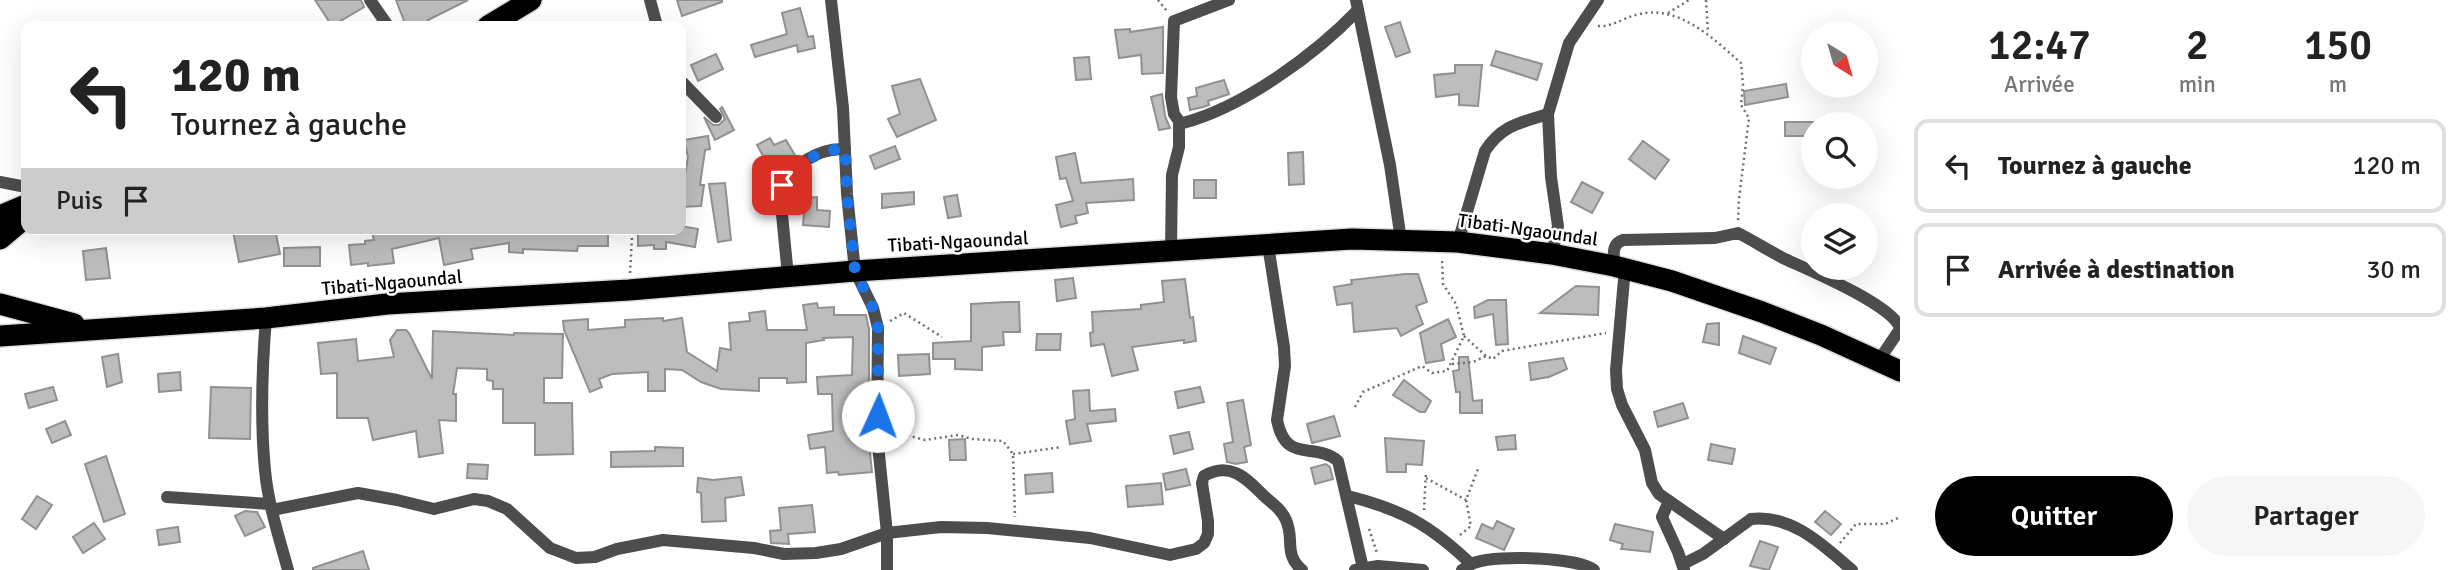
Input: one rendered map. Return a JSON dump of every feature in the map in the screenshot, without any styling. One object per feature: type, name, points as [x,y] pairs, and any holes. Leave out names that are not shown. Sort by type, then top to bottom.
[{"type":"highway","points":[[496,21],[531,0]]},
{"type":"highway","points":[[0,216],[21,207]]},
{"type":"highway","points":[[0,239],[21,221]]},
{"type":"highway","name":"Tibati-Ngaoundal","points":[[0,336],[266,318],[387,304],[629,290],[855,271],[1352,239],[1450,241],[1552,254],[1619,267],[1672,281],[1762,312],[1900,371]]},
{"type":"highway","points":[[0,304],[96,330]]},
{"type":"street","points":[[370,0],[385,21]]},
{"type":"street","points":[[650,0],[656,21]]},
{"type":"street","points":[[831,0],[843,108],[847,194],[855,271],[873,308],[878,328],[877,435],[887,533],[887,570]]},
{"type":"street","points":[[1171,251],[1172,175],[1179,146],[1179,121],[1174,114],[1171,97],[1174,21],[1228,0]]},
{"type":"street","points":[[1552,254],[1558,226],[1550,177],[1548,114],[1569,43],[1598,0]]},
{"type":"street","points":[[1179,121],[1183,123],[1207,115],[1271,80],[1325,41],[1357,5]]},
{"type":"street","points":[[1357,5],[1390,165],[1401,240]]},
{"type":"street","points":[[686,86],[716,117]]},
{"type":"street","points":[[1450,241],[1485,151],[1494,138],[1514,124],[1548,114]]},
{"type":"street","points":[[788,276],[780,194],[782,185],[801,163],[834,148],[845,149]]},
{"type":"street","points":[[0,183],[21,186]]},
{"type":"street","points":[[1724,539],[1659,494],[1652,483],[1645,450],[1619,398],[1616,379],[1620,335],[1619,267],[1614,247],[1617,242],[1715,238],[1738,233],[1823,274],[1888,313],[1900,328],[1879,360]]},
{"type":"street","points":[[1268,245],[1284,347],[1285,366],[1277,420],[1281,436],[1293,447],[1305,452],[1326,453],[1338,461],[1348,496],[1352,528],[1361,551],[1359,569],[1378,566],[1423,570]]},
{"type":"street","points":[[266,318],[262,429],[265,470],[271,507],[288,570]]},
{"type":"street","points":[[167,497],[271,507],[358,493],[433,509],[474,499],[488,501],[507,509],[550,548],[576,558],[595,557],[617,549],[663,540],[754,548],[784,554],[816,553],[841,549],[887,533],[941,527],[987,528],[1090,538],[1170,555],[1186,553],[1204,542],[1208,534],[1202,483],[1204,476],[1230,470],[1246,478],[1281,511],[1290,532],[1291,557],[1302,570]]},
{"type":"street","points":[[1348,496],[1388,507],[1423,524],[1449,543],[1466,567],[1486,560],[1527,559],[1575,562],[1594,570]]},
{"type":"street","points":[[1669,501],[1662,517],[1683,567],[1751,519],[1761,518],[1812,536],[1852,570]]},
{"type":"path","points":[[1580,25],[1608,27],[1640,14],[1667,13],[1689,0]]},
{"type":"path","points":[[1706,0],[1707,33]]},
{"type":"path","points":[[1667,13],[1707,33],[1741,63],[1741,106],[1749,118],[1738,199],[1738,233]]},
{"type":"path","points":[[629,290],[632,235]]},
{"type":"path","points":[[1450,241],[1443,284],[1456,304],[1464,336],[1486,356],[1493,359],[1502,351],[1581,335],[1603,332],[1620,335]]},
{"type":"path","points":[[878,328],[904,313],[943,337]]},
{"type":"path","points":[[1355,407],[1363,392],[1422,366],[1432,373],[1447,371],[1464,336]]},
{"type":"path","points":[[1450,365],[1473,362],[1486,356]]},
{"type":"path","points":[[877,435],[906,435],[925,440],[958,435],[1003,442],[1013,454],[1015,517],[1011,522],[987,528]]},
{"type":"path","points":[[1013,454],[1062,447]]},
{"type":"path","points":[[1449,543],[1471,526],[1466,500],[1478,469]]},
{"type":"path","points":[[1423,524],[1426,472]]},
{"type":"path","points":[[1426,477],[1466,500]]},
{"type":"path","points":[[1366,501],[1366,521],[1376,546],[1378,566]]},
{"type":"path","points":[[1832,553],[1856,524],[1885,524],[1900,517]]},
{"type":"building","points":[[315,0],[361,0],[364,7],[340,21],[329,21]]},
{"type":"building","points":[[396,0],[468,0],[428,21],[404,21]]},
{"type":"building","points":[[677,0],[722,0],[722,2],[682,16]]},
{"type":"building","points":[[800,8],[808,37],[813,36],[815,48],[798,52],[797,45],[755,57],[751,45],[787,34],[782,13]]},
{"type":"building","points":[[1400,22],[1410,52],[1396,57],[1385,27]]},
{"type":"building","points":[[1163,27],[1163,73],[1142,74],[1141,55],[1119,58],[1115,30],[1130,29],[1130,32]]},
{"type":"building","points":[[1496,51],[1542,64],[1537,80],[1491,65]]},
{"type":"building","points":[[716,54],[723,69],[698,81],[691,65]]},
{"type":"building","points":[[1089,57],[1091,79],[1076,80],[1074,58]]},
{"type":"building","points":[[1455,65],[1482,65],[1478,106],[1459,105],[1459,94],[1436,97],[1434,75],[1455,73]]},
{"type":"building","points":[[920,79],[936,120],[897,137],[888,119],[900,114],[892,86]]},
{"type":"building","points":[[1224,80],[1229,94],[1208,101],[1209,105],[1190,110],[1188,98],[1197,96],[1196,88]]},
{"type":"building","points":[[1786,84],[1788,97],[1745,105],[1744,91]]},
{"type":"building","points":[[1162,94],[1165,116],[1170,128],[1159,130],[1151,97]]},
{"type":"building","points":[[722,107],[734,130],[715,140],[704,117],[713,125],[719,125],[725,119],[720,109]]},
{"type":"building","points":[[1785,122],[1801,122],[1801,136],[1785,136]]},
{"type":"building","points":[[708,136],[710,149],[705,150],[700,185],[704,185],[701,206],[686,207],[686,140]]},
{"type":"building","points":[[770,138],[774,145],[786,140],[796,157],[772,172],[757,145]]},
{"type":"building","points":[[1643,141],[1669,160],[1655,179],[1629,159]]},
{"type":"building","points":[[895,146],[900,159],[875,169],[870,156]]},
{"type":"building","points":[[1303,152],[1304,184],[1289,185],[1288,153]]},
{"type":"building","points":[[1075,153],[1081,183],[1133,179],[1134,200],[1086,203],[1088,213],[1075,216],[1077,223],[1061,227],[1056,205],[1073,201],[1066,178],[1060,179],[1056,157]]},
{"type":"building","points":[[1194,180],[1216,180],[1216,198],[1194,198]]},
{"type":"building","points":[[1582,182],[1603,193],[1592,213],[1571,202]]},
{"type":"building","points":[[725,183],[731,240],[718,242],[709,184]]},
{"type":"building","points":[[914,192],[914,204],[882,208],[882,194]]},
{"type":"building","points":[[957,195],[961,216],[948,218],[944,197]]},
{"type":"building","points":[[817,197],[817,210],[830,211],[829,227],[803,225],[805,198]]},
{"type":"building","points":[[686,227],[698,229],[695,247],[666,242],[666,249],[654,249],[654,245],[638,246],[638,235],[686,235]]},
{"type":"building","points":[[234,235],[276,235],[280,254],[239,262]]},
{"type":"building","points":[[373,235],[608,235],[608,246],[578,246],[577,251],[523,249],[523,253],[509,252],[509,243],[471,249],[473,259],[444,265],[439,238],[392,249],[394,263],[351,265],[349,245],[365,244],[365,241],[374,240]]},
{"type":"building","points":[[320,247],[320,266],[284,266],[284,248]]},
{"type":"building","points":[[106,248],[110,278],[86,280],[83,251]]},
{"type":"building","points":[[1418,274],[1427,302],[1416,306],[1423,324],[1401,336],[1397,328],[1354,332],[1352,303],[1337,305],[1334,287],[1352,284],[1351,280]]},
{"type":"building","points":[[1073,278],[1076,298],[1057,301],[1055,280]]},
{"type":"building","points":[[1185,279],[1196,341],[1184,343],[1184,340],[1132,347],[1138,370],[1112,376],[1104,344],[1091,346],[1092,312],[1141,309],[1141,305],[1164,302],[1162,281]]},
{"type":"building","points":[[1576,286],[1599,287],[1598,315],[1540,313]]},
{"type":"building","points":[[1488,300],[1506,300],[1508,344],[1496,345],[1493,314],[1475,318],[1474,307]]},
{"type":"building","points":[[1019,302],[1020,332],[1003,332],[1004,345],[982,347],[982,370],[955,369],[955,359],[933,359],[933,343],[971,341],[971,304]]},
{"type":"building","points":[[817,303],[818,308],[834,307],[834,315],[866,315],[869,329],[869,391],[865,390],[866,434],[872,472],[839,475],[838,472],[827,473],[825,447],[810,449],[808,435],[833,431],[832,394],[818,394],[817,377],[852,375],[853,337],[823,338],[824,340],[806,343],[806,382],[787,383],[787,378],[759,378],[759,391],[721,389],[701,382],[682,370],[665,369],[665,391],[648,391],[648,372],[612,374],[599,379],[602,387],[590,392],[564,330],[563,321],[588,319],[588,330],[625,327],[625,320],[663,318],[663,321],[682,318],[687,352],[717,371],[720,348],[731,350],[729,323],[750,321],[749,313],[765,311],[767,330],[807,330],[803,305]]},
{"type":"building","points":[[1448,319],[1456,337],[1441,344],[1444,360],[1426,363],[1420,333]]},
{"type":"building","points":[[1719,323],[1719,345],[1703,342],[1707,324]]},
{"type":"building","points":[[397,330],[406,330],[409,333],[432,379],[433,331],[514,335],[563,334],[562,378],[544,378],[544,403],[572,403],[573,454],[535,455],[535,423],[503,423],[503,389],[493,389],[493,381],[487,380],[487,369],[457,368],[453,394],[456,394],[456,421],[439,420],[443,453],[419,457],[416,431],[373,440],[368,418],[337,418],[337,373],[321,374],[318,343],[356,339],[358,361],[394,357],[390,340]]},
{"type":"building","points":[[1037,334],[1061,334],[1060,350],[1036,350]]},
{"type":"building","points":[[1743,336],[1776,348],[1770,364],[1739,353]]},
{"type":"building","points":[[118,354],[122,382],[107,387],[102,357]]},
{"type":"building","points":[[929,354],[930,374],[899,376],[898,355]]},
{"type":"building","points":[[1459,357],[1468,357],[1473,401],[1482,400],[1482,413],[1460,413],[1460,392],[1456,392],[1453,371],[1459,370]]},
{"type":"building","points":[[1563,358],[1567,369],[1549,377],[1531,380],[1529,363]]},
{"type":"building","points":[[180,372],[181,390],[159,392],[158,374]]},
{"type":"building","points":[[1404,380],[1431,401],[1425,412],[1420,412],[1393,395]]},
{"type":"building","points":[[53,387],[57,400],[29,408],[25,394]]},
{"type":"building","points":[[211,387],[251,388],[250,439],[209,438]]},
{"type":"building","points":[[1200,387],[1204,402],[1178,408],[1175,392]]},
{"type":"building","points":[[1089,390],[1090,411],[1115,409],[1116,421],[1087,424],[1091,441],[1070,444],[1066,421],[1075,419],[1073,391]]},
{"type":"building","points":[[1243,400],[1251,445],[1244,447],[1247,462],[1236,464],[1227,462],[1224,444],[1233,442],[1227,403]]},
{"type":"building","points":[[1683,403],[1688,418],[1658,427],[1654,412]]},
{"type":"building","points":[[1334,416],[1340,436],[1312,443],[1307,424]]},
{"type":"building","points":[[65,421],[71,435],[52,443],[46,429]]},
{"type":"building","points":[[1189,432],[1193,449],[1174,454],[1170,436]]},
{"type":"building","points":[[1515,435],[1516,449],[1498,450],[1496,437]]},
{"type":"building","points":[[1385,438],[1424,441],[1422,465],[1406,464],[1406,472],[1387,472]]},
{"type":"building","points":[[965,439],[966,460],[950,460],[949,440]]},
{"type":"building","points":[[1711,444],[1735,449],[1732,464],[1708,460]]},
{"type":"building","points":[[655,447],[683,448],[683,466],[611,467],[611,452],[655,451]]},
{"type":"building","points":[[106,456],[125,514],[104,522],[85,464]]},
{"type":"building","points":[[468,464],[488,465],[487,479],[467,478]]},
{"type":"building","points":[[1326,464],[1330,467],[1333,479],[1315,484],[1311,468]]},
{"type":"building","points":[[1186,469],[1190,485],[1166,490],[1163,474]]},
{"type":"building","points":[[1052,473],[1053,492],[1026,494],[1025,475]]},
{"type":"building","points":[[741,477],[744,495],[725,498],[726,521],[702,522],[701,493],[697,492],[698,478],[713,480]]},
{"type":"building","points":[[1161,483],[1163,504],[1128,507],[1126,486]]},
{"type":"building","points":[[37,496],[52,505],[36,529],[22,519]]},
{"type":"building","points":[[812,505],[815,532],[788,534],[789,544],[771,543],[770,531],[781,530],[779,508]]},
{"type":"building","points":[[245,511],[257,512],[265,527],[245,536],[235,516]]},
{"type":"building","points":[[1825,511],[1841,524],[1831,535],[1815,522]]},
{"type":"building","points":[[1497,521],[1514,529],[1504,550],[1476,538],[1482,524],[1493,529]]},
{"type":"building","points":[[94,523],[105,539],[83,553],[73,537]]},
{"type":"building","points":[[1615,524],[1653,532],[1650,552],[1621,549],[1623,544],[1610,540]]},
{"type":"building","points":[[178,527],[180,542],[159,545],[157,530]]},
{"type":"building","points":[[1760,541],[1778,547],[1769,570],[1750,566]]},
{"type":"building","points":[[363,551],[369,570],[313,570],[313,568]]},
{"type":"route","points":[[782,185],[801,163],[834,148],[845,149],[855,271],[873,308],[878,328],[878,416]]}]
